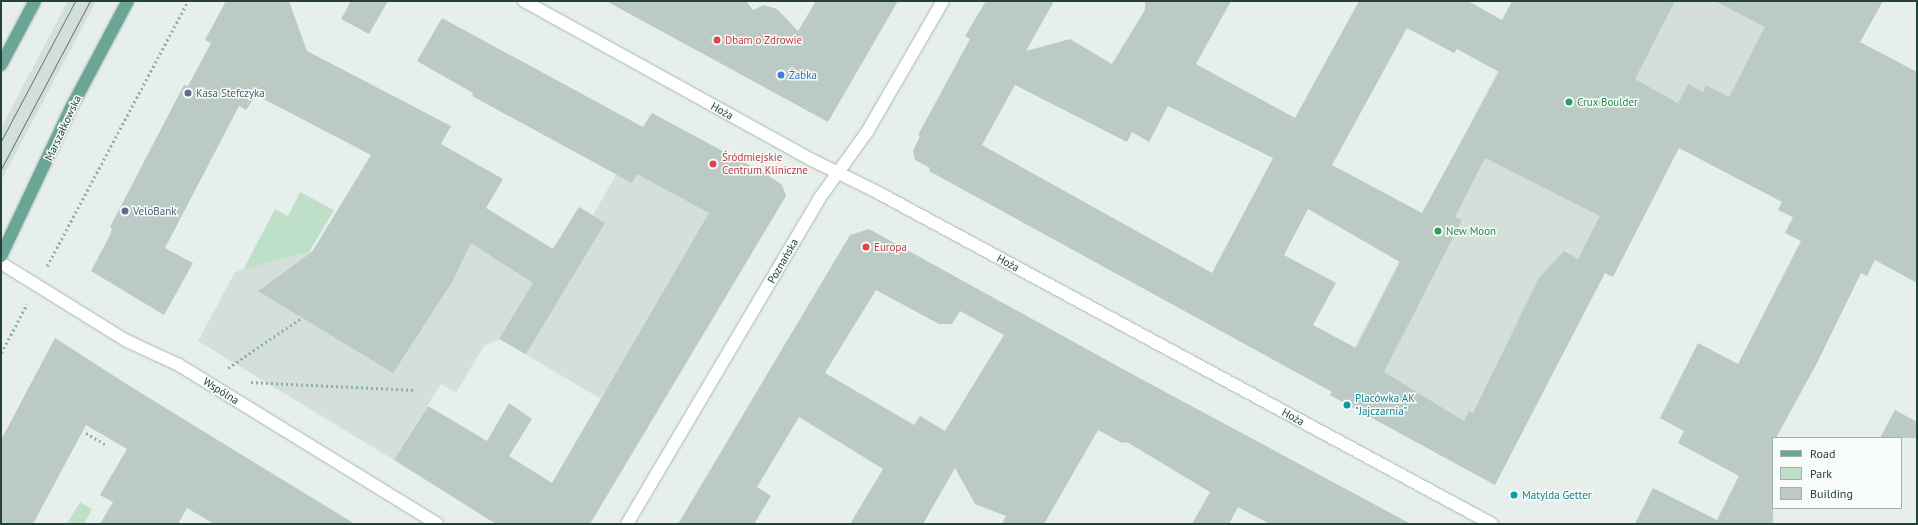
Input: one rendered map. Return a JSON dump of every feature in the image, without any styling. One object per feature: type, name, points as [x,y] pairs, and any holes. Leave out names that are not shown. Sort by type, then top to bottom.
[{"type":"main road","points":[[1,65],[35,1]]},
{"type":"main road","name":"Marszałkowska","points":[[1,256],[72,108],[128,1]]},
{"type":"street","name":"Hoża","points":[[524,1],[838,173],[1492,524]]},
{"type":"street","name":"Poznańska","points":[[628,524],[820,199],[866,132],[943,1]]},
{"type":"street","name":"Wspólna","points":[[1,263],[127,341],[179,364],[437,524]]},
{"type":"path","points":[[46,268],[188,1]]},
{"type":"path","points":[[1,353],[27,303]]},
{"type":"path","points":[[228,368],[301,318]]},
{"type":"path","points":[[251,382],[416,390]]},
{"type":"path","points":[[86,433],[107,445]]},
{"type":"shaded area","points":[[68,1],[96,1],[1,181],[1,128]]},
{"type":"shaded area","points":[[1534,1],[1783,1],[1878,52],[1815,174],[1663,95],[1469,471],[1330,395]]},
{"type":"shaded area","points":[[651,114],[769,176],[782,185],[785,194],[755,247],[602,395],[601,399],[499,339],[484,346],[456,393],[441,384],[394,460],[198,341],[235,272],[314,251],[357,178],[371,186],[403,157],[553,249],[579,207],[593,215]]},
{"type":"green space","points":[[300,192],[334,210],[309,252],[243,270],[275,209],[288,216]]},
{"type":"green space","points":[[80,502],[92,509],[84,524],[67,524]]},
{"type":"building","points":[[226,1],[289,1],[307,51],[451,126],[441,144],[503,179],[486,208],[553,249],[579,207],[605,223],[526,354],[499,339],[533,283],[471,243],[452,282],[393,373],[258,291],[312,252],[371,155],[256,95],[246,110],[239,106],[165,248],[193,263],[164,315],[91,271],[109,237],[112,229],[110,227],[184,85],[188,86],[211,43],[205,40]]},
{"type":"building","points":[[351,1],[388,1],[369,34],[341,19]]},
{"type":"building","points":[[606,1],[746,1],[753,10],[764,5],[777,9],[798,31],[816,1],[898,1],[828,122]]},
{"type":"building","points":[[986,1],[1054,1],[1026,51],[1070,39],[1112,64],[1145,10],[1145,1],[1231,1],[1196,64],[1295,118],[1359,1],[1468,1],[1502,20],[1512,1],[1675,1],[1635,79],[1678,103],[1688,84],[1703,92],[1706,85],[1729,97],[1765,27],[1715,1],[1883,1],[1860,42],[1917,72],[1917,283],[1875,260],[1867,276],[1861,273],[1817,363],[1777,437],[1772,437],[1773,524],[1635,524],[1653,488],[1717,520],[1739,476],[1678,443],[1684,431],[1660,418],[1698,343],[1738,364],[1801,241],[1785,233],[1793,217],[1778,210],[1782,202],[1679,148],[1613,277],[1605,273],[1495,485],[1330,395],[1332,392],[929,171],[930,168],[915,160],[913,151],[920,136],[918,135],[970,39],[965,36]],"holes":[[[1407,28],[1454,53],[1457,49],[1499,72],[1422,213],[1332,165]],[[1015,85],[1127,142],[1132,132],[1149,142],[1168,106],[1273,158],[1212,273],[982,145]],[[1485,158],[1600,216],[1578,259],[1564,251],[1539,278],[1473,413],[1469,411],[1464,421],[1384,372],[1462,220],[1455,217]],[[1308,209],[1400,262],[1356,348],[1313,325],[1336,283],[1284,255]]]},
{"type":"building","points":[[442,18],[643,127],[652,113],[769,176],[782,185],[786,196],[590,524],[496,524],[394,460],[428,406],[487,441],[509,403],[532,419],[509,456],[552,483],[709,213],[637,174],[632,183],[472,96],[473,93],[417,61]]},
{"type":"building","points":[[869,229],[1130,373],[1411,524],[1270,524],[1238,507],[1229,524],[1192,524],[1210,492],[1127,442],[1122,443],[1098,430],[1044,524],[1002,524],[1006,516],[975,504],[955,468],[923,524],[850,524],[883,469],[799,417],[757,487],[771,496],[754,524],[678,524],[850,235]],"holes":[[[876,290],[939,324],[952,324],[960,311],[1004,335],[945,431],[920,416],[914,425],[825,373]]]},
{"type":"building","points":[[55,338],[128,385],[355,524],[214,524],[187,508],[178,524],[100,524],[113,502],[100,495],[127,449],[86,425],[33,524],[1,524],[1,440]]},
{"type":"building","points":[[1895,410],[1917,422],[1917,438],[1881,437]]},
{"type":"tram line","points":[[1,141],[75,1]]},
{"type":"tram line","points":[[1,169],[90,1]]},
{"type":"place","name":"Dbam o Zdrowie","points":[[717,40]]},
{"type":"place","name":"Żabka","points":[[781,75]]},
{"type":"place","name":"Kasa Stefczyka","points":[[188,93]]},
{"type":"place","name":"Crux Boulder","points":[[1569,102]]},
{"type":"place","name":"Śródmiejskie Centrum Kliniczne","points":[[713,164]]},
{"type":"place","name":"VeloBank","points":[[125,211]]},
{"type":"place","name":"New Moon","points":[[1438,231]]},
{"type":"place","name":"Europa","points":[[866,247]]},
{"type":"place","name":"Placówka AK \"Jajczarnia\"","points":[[1347,405]]},
{"type":"place","name":"Matylda Getter","points":[[1514,495]]}]
